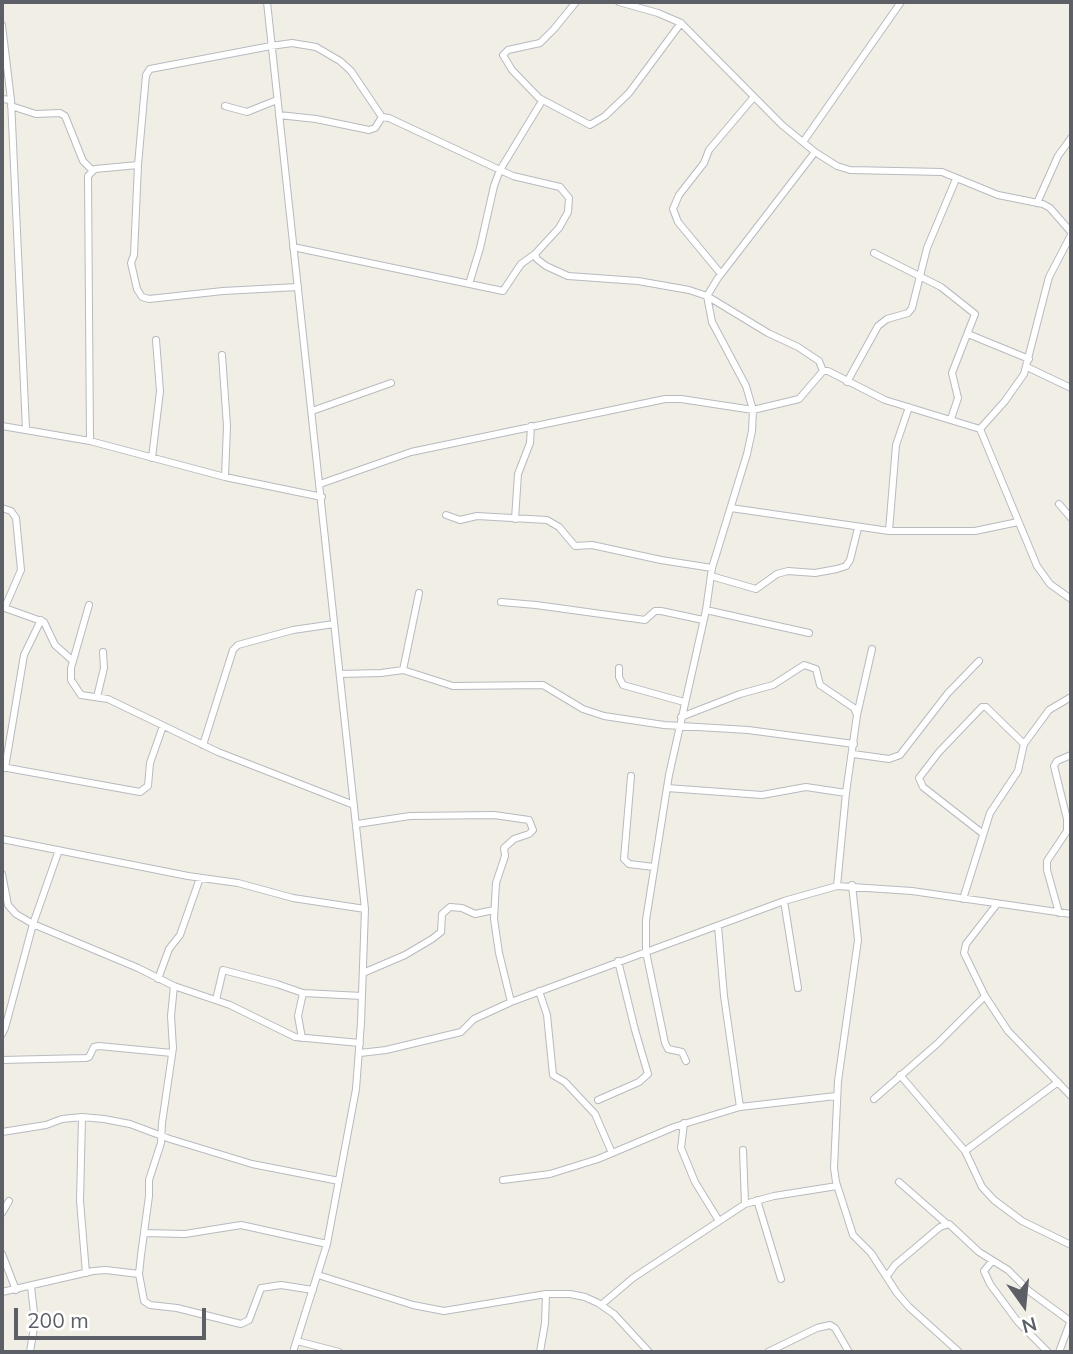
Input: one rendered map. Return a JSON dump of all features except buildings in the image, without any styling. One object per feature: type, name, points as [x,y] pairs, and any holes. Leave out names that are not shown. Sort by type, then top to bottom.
[{"type":"street","points":[[267,2],[365,909],[360,1053],[356,1089],[327,1244],[293,1352]]},
{"type":"street","points":[[576,2],[540,43],[508,50],[503,55],[512,70],[542,101],[585,123],[594,124],[629,93],[681,23]]},
{"type":"street","points":[[619,2],[681,23],[753,98],[815,152],[837,166],[850,170],[942,172],[998,195],[1050,208],[1071,234],[1049,277],[1027,367],[1006,401],[980,429]]},
{"type":"street","points":[[803,142],[901,2]]},
{"type":"street","points":[[2,26],[11,103],[26,429]]},
{"type":"street","points":[[293,247],[503,291],[521,264],[535,254],[565,218],[570,205],[569,198],[559,187],[513,176],[382,117],[351,72],[330,54],[306,44],[271,46],[150,69],[146,75],[131,266],[142,297],[149,299],[298,287]]},
{"type":"street","points":[[721,274],[678,222],[673,209],[679,195],[705,163],[709,150],[753,98]]},
{"type":"street","points":[[2,99],[36,114],[60,113],[65,116],[83,161],[92,170]]},
{"type":"street","points":[[225,106],[247,112],[277,100]]},
{"type":"street","points":[[468,284],[500,170],[542,101]]},
{"type":"street","points":[[279,115],[316,119],[369,130],[375,128],[382,117]]},
{"type":"street","points":[[1037,203],[1053,165],[1071,138]]},
{"type":"street","points":[[686,1061],[682,1052],[666,1047],[646,952],[646,920],[667,788],[706,610],[711,572],[752,431],[753,410],[746,386],[712,322],[707,296],[815,152]]},
{"type":"street","points":[[92,170],[138,165]]},
{"type":"street","points":[[90,441],[87,230],[88,176],[92,170]]},
{"type":"street","points":[[847,382],[878,326],[887,319],[908,313],[912,309],[918,275],[927,248],[956,178]]},
{"type":"street","points":[[874,253],[941,287],[973,310],[975,318],[952,373],[958,398],[951,419]]},
{"type":"street","points":[[535,254],[537,260],[568,276],[638,281],[707,296],[768,333],[798,346],[819,361],[823,371]]},
{"type":"street","points":[[968,334],[1029,359]]},
{"type":"street","points":[[152,458],[160,391],[156,340]]},
{"type":"street","points":[[222,355],[227,426],[225,477]]},
{"type":"street","points":[[1027,367],[1071,388]]},
{"type":"street","points":[[823,371],[828,371],[873,395],[980,429],[1017,522],[1044,578],[1071,599]]},
{"type":"street","points":[[320,484],[411,452],[665,399],[753,410],[799,398],[823,371]]},
{"type":"street","points":[[312,411],[391,383]]},
{"type":"street","points":[[889,531],[896,445],[909,407]]},
{"type":"street","points":[[2,426],[90,441],[225,477],[322,497]]},
{"type":"street","points":[[515,519],[518,474],[530,443],[531,426]]},
{"type":"street","points":[[1059,504],[1071,518]]},
{"type":"street","points":[[2,508],[12,511],[16,518],[21,570],[3,607],[41,620],[55,645],[73,661]]},
{"type":"street","points":[[731,508],[889,531],[975,531],[1017,522]]},
{"type":"street","points":[[446,516],[460,520],[477,516],[547,520],[555,523],[575,546],[592,545],[661,560],[711,572],[756,589],[777,574],[788,570],[815,573],[846,566],[858,528]]},
{"type":"street","points":[[403,670],[419,593]]},
{"type":"street","points":[[501,602],[645,620],[655,611],[661,611],[703,620]]},
{"type":"street","points":[[89,605],[73,661],[71,680],[81,695],[108,699],[203,745],[354,805]]},
{"type":"street","points":[[706,610],[809,632]]},
{"type":"street","points":[[41,620],[24,655],[3,767],[140,792],[148,786],[150,763],[163,726]]},
{"type":"street","points":[[203,745],[233,650],[238,645],[293,630],[334,624]]},
{"type":"street","points":[[837,886],[857,715],[872,649]]},
{"type":"street","points":[[97,697],[104,668],[103,652]]},
{"type":"street","points":[[853,754],[889,759],[900,755],[948,693],[979,661]]},
{"type":"street","points":[[681,717],[740,694],[773,685],[804,665],[816,669],[820,685],[854,708],[857,715]]},
{"type":"street","points":[[619,667],[619,677],[623,685],[684,702]]},
{"type":"street","points":[[340,674],[403,670],[453,686],[543,685],[583,709],[604,716],[679,726],[748,730],[854,744]]},
{"type":"street","points":[[963,899],[982,833],[990,813],[1018,771],[1024,744],[1049,710],[1071,697]]},
{"type":"street","points":[[982,833],[923,787],[919,778],[939,752],[982,707],[986,707],[1024,744]]},
{"type":"street","points":[[1059,913],[1046,870],[1047,861],[1067,831],[1067,819],[1054,766],[1057,761],[1071,755]]},
{"type":"street","points":[[631,776],[624,859],[629,863],[654,867]]},
{"type":"street","points":[[667,788],[762,795],[806,787],[846,793]]},
{"type":"street","points":[[357,824],[410,816],[494,815],[529,820],[533,830],[514,839],[504,848],[505,856],[496,883],[494,910],[499,953],[511,1002]]},
{"type":"street","points":[[2,839],[238,883],[308,901],[365,909]]},
{"type":"street","points":[[2,1034],[33,924],[59,850]]},
{"type":"street","points":[[2,874],[8,905],[16,914],[33,924],[174,986],[270,1022],[289,1034],[302,1038],[360,1043]]},
{"type":"street","points":[[158,978],[169,949],[180,935],[200,878]]},
{"type":"street","points":[[852,885],[858,940],[836,1096],[834,1168],[837,1186],[851,1230],[897,1293],[959,1352]]},
{"type":"street","points":[[360,1053],[386,1050],[461,1032],[474,1019],[539,991],[784,901],[837,886],[912,891],[1071,914]]},
{"type":"street","points":[[784,901],[798,988]]},
{"type":"street","points":[[997,904],[965,944],[964,953],[985,996],[1008,1031],[1071,1096]]},
{"type":"street","points":[[363,973],[405,955],[432,939],[441,932],[442,914],[450,907],[462,908],[475,914],[494,910]]},
{"type":"street","points":[[718,926],[724,996],[740,1107]]},
{"type":"street","points":[[598,1100],[639,1082],[648,1074],[618,961]]},
{"type":"street","points":[[215,1000],[223,970],[303,993],[362,996]]},
{"type":"street","points":[[174,986],[174,1041],[158,1157],[149,1180],[139,1274],[144,1301],[150,1305],[177,1308],[241,1324],[249,1320],[259,1291],[265,1286],[281,1285],[313,1290]]},
{"type":"street","points":[[539,991],[547,1015],[553,1074],[565,1082],[595,1114],[612,1153]]},
{"type":"street","points":[[302,1038],[298,1016],[303,993]]},
{"type":"street","points":[[874,1099],[938,1043],[985,996]]},
{"type":"street","points":[[2,1060],[86,1058],[94,1047],[107,1045],[172,1053]]},
{"type":"street","points":[[900,1075],[965,1151],[982,1187],[994,1200],[1023,1221],[1071,1244]]},
{"type":"street","points":[[965,1151],[1058,1082]]},
{"type":"street","points":[[503,1180],[550,1174],[612,1153],[684,1123],[740,1107],[836,1096]]},
{"type":"street","points":[[2,1124],[3,1132],[82,1117],[130,1124],[252,1164],[339,1181]]},
{"type":"street","points":[[82,1117],[80,1201],[86,1273]]},
{"type":"street","points":[[684,1123],[681,1148],[695,1182],[719,1221]]},
{"type":"street","points":[[743,1150],[746,1204]]},
{"type":"street","points":[[899,1182],[973,1247],[1008,1270],[1029,1291],[1071,1320],[1059,1352]]},
{"type":"street","points":[[601,1305],[620,1287],[746,1204],[837,1186]]},
{"type":"street","points":[[757,1200],[781,1279]]},
{"type":"street","points":[[2,1213],[9,1201]]},
{"type":"street","points":[[887,1276],[895,1265],[947,1224]]},
{"type":"street","points":[[144,1233],[185,1234],[241,1225],[327,1244]]},
{"type":"street","points":[[2,1254],[16,1290]]},
{"type":"street","points":[[992,1261],[984,1271],[990,1284],[1018,1322],[1048,1352]]},
{"type":"street","points":[[2,1292],[106,1270],[139,1274]]},
{"type":"street","points":[[318,1275],[413,1305],[444,1311],[546,1294],[570,1294],[601,1305],[627,1326],[649,1352]]},
{"type":"street","points":[[30,1352],[35,1321],[31,1287]]},
{"type":"street","points":[[540,1352],[546,1294]]},
{"type":"street","points":[[768,1352],[817,1328],[830,1325],[835,1328],[849,1352]]},
{"type":"street","points":[[297,1341],[339,1352]]},
{"type":"street","points":[[785,1343],[789,1352]]}]
